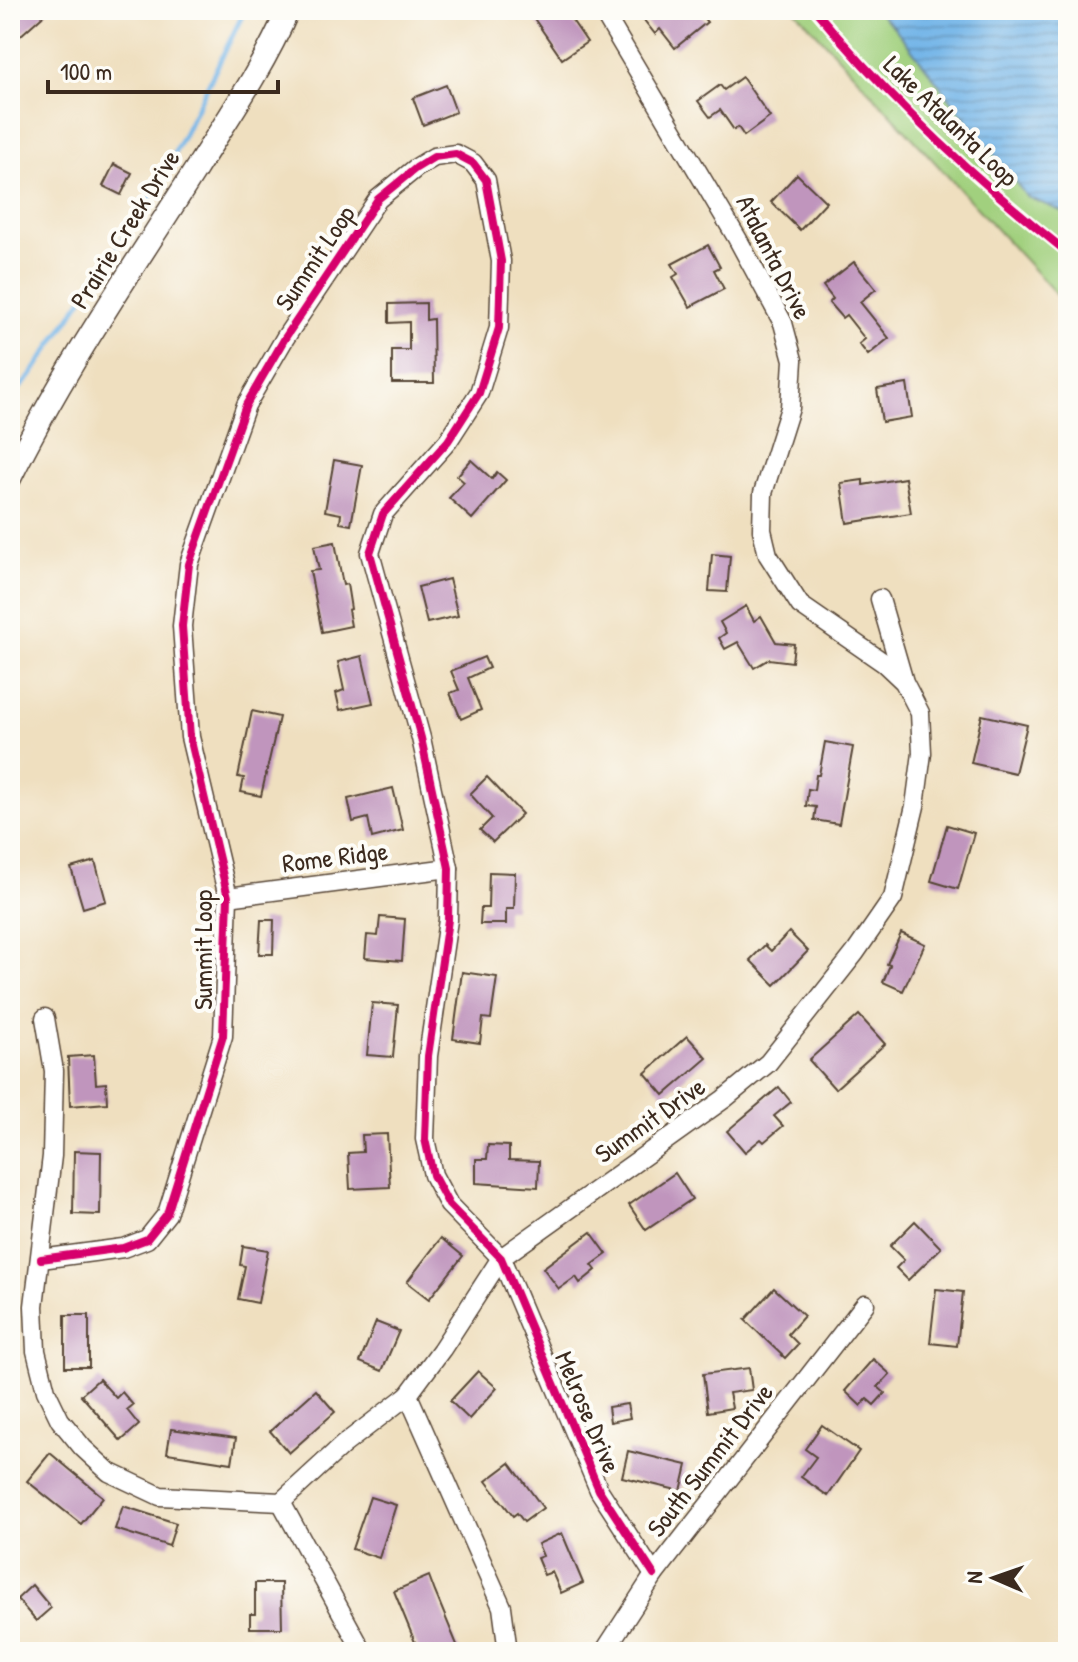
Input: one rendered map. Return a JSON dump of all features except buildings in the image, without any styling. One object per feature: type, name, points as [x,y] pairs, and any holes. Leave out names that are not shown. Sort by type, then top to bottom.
[{"type":"main road","name":"Prairie Creek Drive","points":[[10,478],[31,435],[236,105],[288,10]]},
{"type":"street","name":"Atalanta Drive","points":[[602,10],[737,238],[783,323],[793,360],[791,396],[782,436],[763,493],[762,530],[768,555],[800,605],[884,663],[904,682]]},
{"type":"street","name":"Summit Loop","points":[[41,1259],[123,1248],[147,1239],[167,1214],[223,1036],[228,897],[190,737],[182,626],[189,564],[246,405],[285,338],[378,199],[434,157],[456,154],[473,163],[486,180],[501,261],[499,328],[479,393],[448,441],[383,514],[370,553],[421,738],[449,868],[448,920],[428,1056],[425,1139],[433,1175],[449,1205],[501,1258]]},
{"type":"street","name":"Summit Drive","points":[[281,1502],[343,1445],[408,1395],[501,1258],[724,1099],[768,1063],[855,953],[893,898],[915,806],[922,753],[920,713],[904,682],[880,599]]},
{"type":"street","name":"Rome Ridge","points":[[228,897],[449,868]]},
{"type":"street","points":[[45,1018],[54,1071],[53,1128],[34,1306],[36,1351],[46,1391],[60,1420],[83,1448],[109,1472],[160,1496],[281,1502],[363,1652]]},
{"type":"street","name":"Melrose Drive","points":[[501,1258],[599,1490],[654,1575]]},
{"type":"street","name":"South Summit Drive","points":[[604,1652],[654,1575],[865,1304]]},
{"type":"street","points":[[408,1395],[502,1607],[508,1652]]},
{"type":"green space","points":[[795,10],[1068,10],[1068,307]]},
{"type":"water","points":[[875,10],[1068,10],[1068,214],[1027,197],[894,27]]},
{"type":"waterway","points":[[10,398],[30,377],[159,185],[245,10]]},
{"type":"cycle path","name":"Lake Atalanta Loop","points":[[815,10],[935,138],[1068,253]]},
{"type":"cycle path","points":[[41,1259],[123,1248],[147,1239],[167,1214],[223,1036],[228,897],[190,737],[182,626],[189,564],[246,405],[285,338],[378,199],[434,157],[456,154],[473,163],[486,180],[501,261],[499,328],[479,393],[448,441],[383,514],[370,553],[421,738],[449,868],[448,920],[428,1056],[425,1139],[433,1175],[449,1205],[501,1258],[599,1490],[654,1575]]}]
